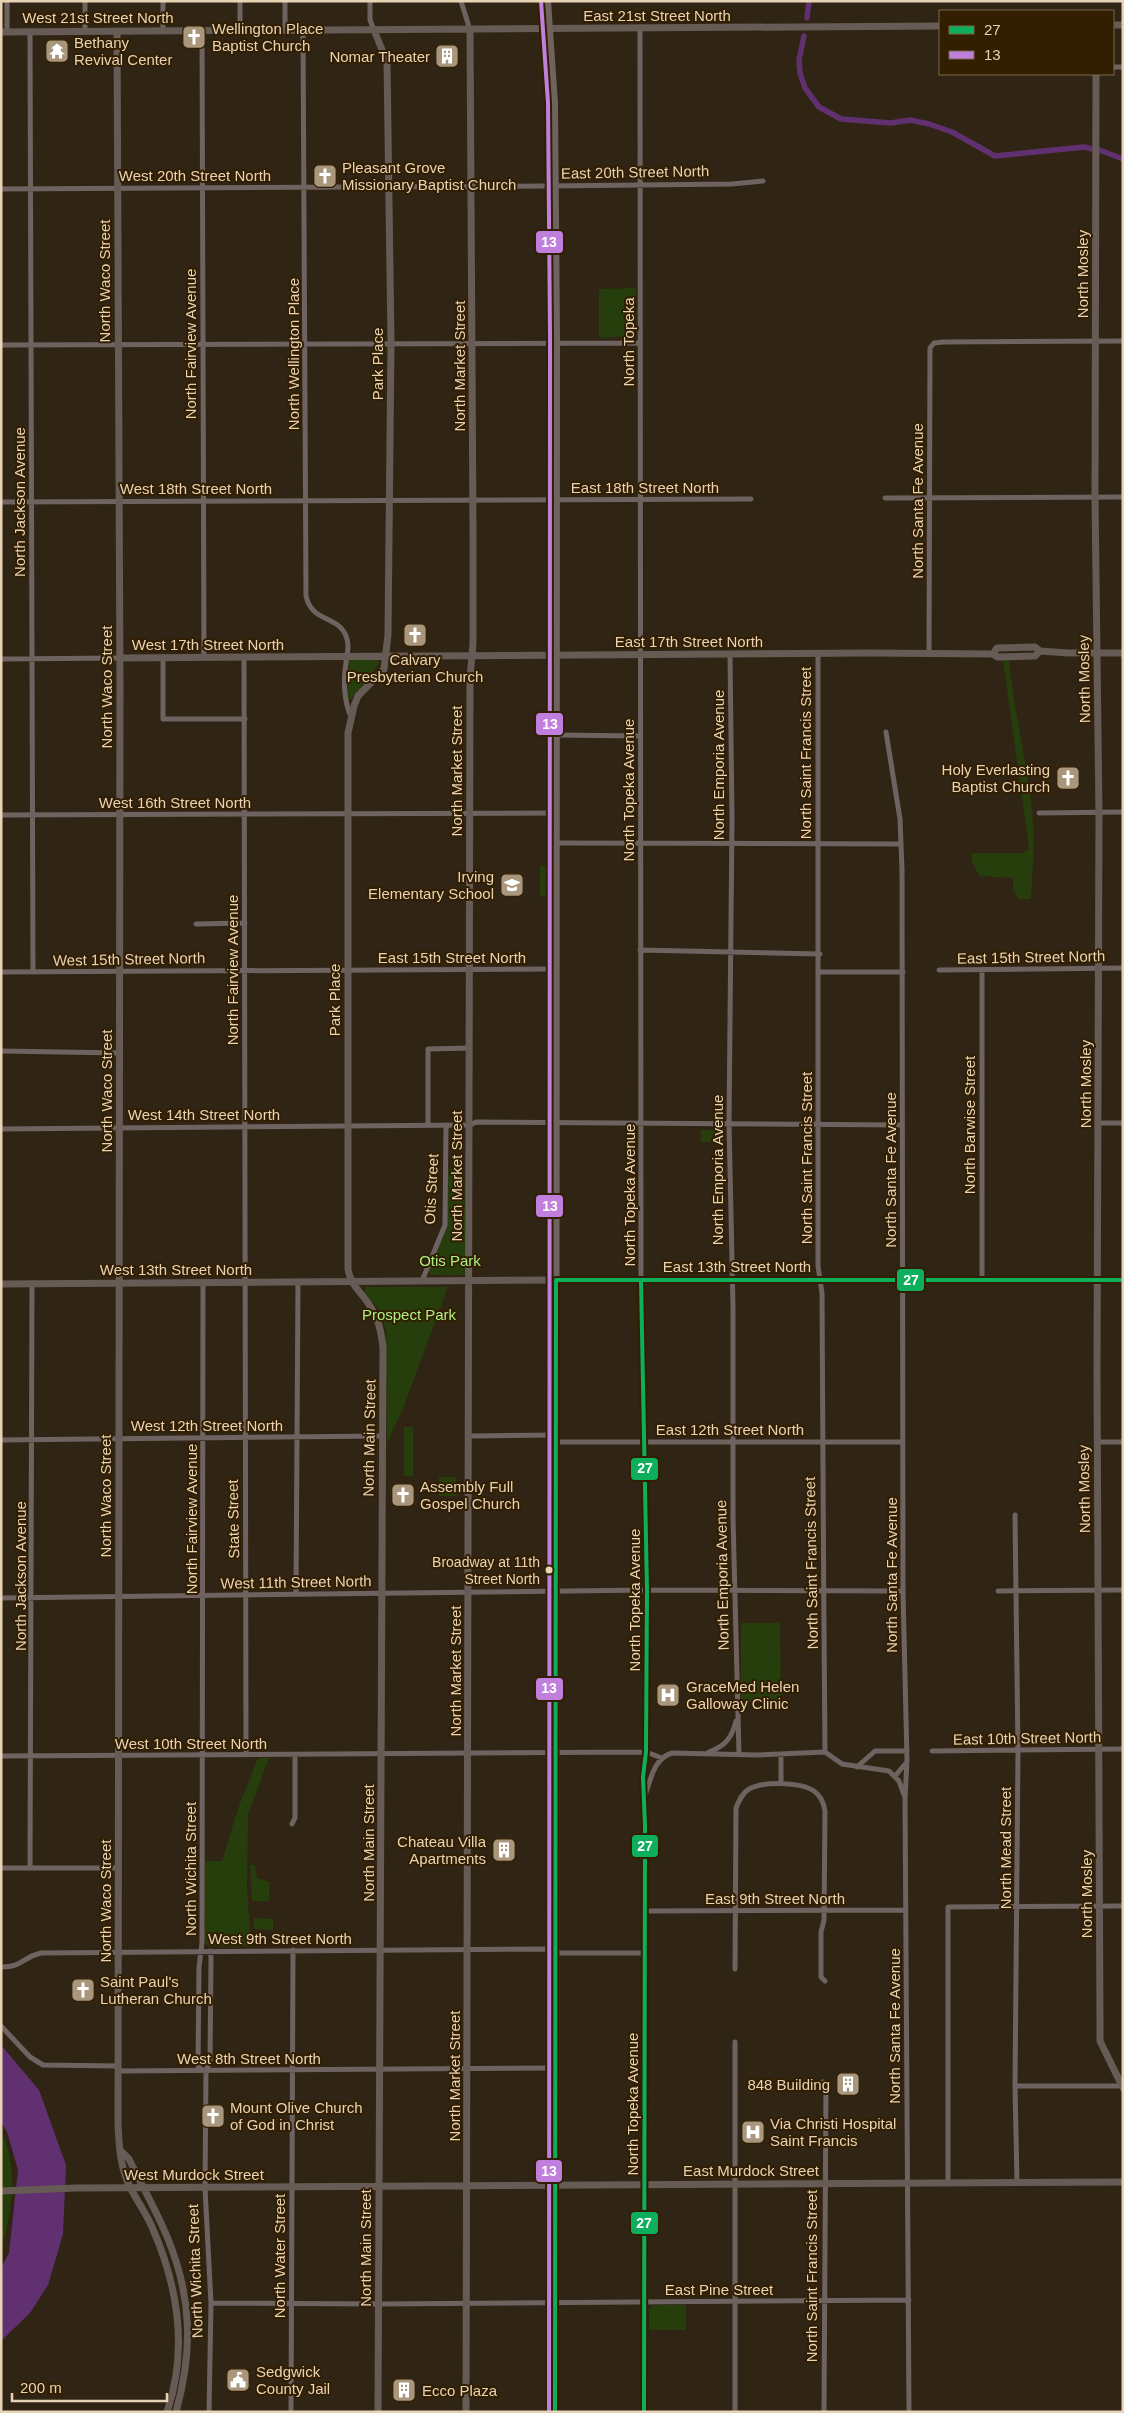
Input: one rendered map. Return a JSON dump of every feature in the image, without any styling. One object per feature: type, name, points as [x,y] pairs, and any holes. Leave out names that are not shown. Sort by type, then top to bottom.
[{"type":"main road","points":[[547,1],[554,103],[556,342],[557,1753],[555,2412]]},
{"type":"street","points":[[4,32],[7,1]]},
{"type":"street","points":[[85,1],[85,31]]},
{"type":"street","points":[[164,1],[164,30]]},
{"type":"street","points":[[240,1],[240,30]]},
{"type":"street","points":[[285,1],[285,30]]},
{"type":"street","name":"Park Place","points":[[352,1283],[348,1269],[348,733],[358,696],[384,669],[388,635],[390,499],[391,342],[387,62],[370,20],[370,1]]},
{"type":"street","name":"North Market Street","points":[[461,1],[470,30],[473,499],[472,656],[470,678],[466,2412]]},
{"type":"street","name":"East 21st Street North","points":[[374,30],[939,26]]},
{"type":"street","name":"North Topeka","points":[[640,29],[642,655]]},
{"type":"street","name":"North Fairview Avenue","points":[[202,30],[204,658]]},
{"type":"street","name":"North Wellington Place","points":[[303,30],[308,604],[317,614],[332,621],[343,630],[349,647],[348,657]]},
{"type":"street","name":"West 21st Street North","points":[[4,32],[374,30]]},
{"type":"street","name":"North Waco Street","points":[[117,31],[120,658],[118,2124],[122,2152],[121,2161],[130,2188],[158,2241],[177,2311],[178,2366],[176,2383],[167,2412]]},
{"type":"street","name":"North Jackson Avenue","points":[[30,32],[33,972]]},
{"type":"street","name":"North Mosley","points":[[1096,75],[1095,497],[1099,813],[1098,1442],[1100,2041],[1122,2087]]},
{"type":"street","name":"East 20th Street North","points":[[388,187],[732,184],[763,181]]},
{"type":"street","name":"West 20th Street North","points":[[1,189],[388,187]]},
{"type":"street","points":[[1096,341],[1123,341]]},
{"type":"street","name":"North Santa Fe Avenue","points":[[929,654],[930,348],[934,344],[943,342],[1096,341]]},
{"type":"street","points":[[1,345],[391,342],[640,343]]},
{"type":"street","points":[[885,498],[1123,497]]},
{"type":"street","name":"East 18th Street North","points":[[390,499],[751,499]]},
{"type":"street","name":"West 18th Street North","points":[[1,502],[390,499]]},
{"type":"street","name":"East 17th Street North","points":[[386,656],[993,654],[997,657],[1013,657],[1035,656],[1040,651],[1123,653]]},
{"type":"street","name":"North Emporia Avenue","points":[[730,654],[729,1124],[734,1590],[739,1754]]},
{"type":"street","name":"North Saint Francis Street","points":[[818,654],[816,844],[820,954],[818,1266],[822,1293],[825,1752]]},
{"type":"street","name":"North Topeka Avenue","points":[[642,655],[640,1280],[647,1590],[646,1752],[643,1778],[645,1911],[644,2412]]},
{"type":"street","name":"West 17th Street North","points":[[1,659],[386,656]]},
{"type":"street","name":"North Fairview Avenue","points":[[244,657],[245,1282]]},
{"type":"street","name":"Park Place","points":[[348,657],[346,663],[346,706],[352,718]]},
{"type":"street","points":[[163,658],[162,719],[245,719]]},
{"type":"street","name":"North Santa Fe Avenue","points":[[886,732],[896,793],[900,844],[903,972],[903,1591],[907,1760],[905,1799],[909,2412]]},
{"type":"street","points":[[556,735],[641,736]]},
{"type":"street","points":[[1039,812],[1123,812]]},
{"type":"street","name":"West 16th Street North","points":[[1,816],[556,813]]},
{"type":"street","points":[[556,843],[900,844]]},
{"type":"street","points":[[196,924],[245,923]]},
{"type":"street","points":[[640,950],[820,954]]},
{"type":"street","name":"East 15th Street North","points":[[939,970],[1123,968]]},
{"type":"street","name":"East 15th Street North","points":[[348,970],[556,969]]},
{"type":"street","name":"West 15th Street North","points":[[1,972],[348,970]]},
{"type":"street","name":"North Barwise Street","points":[[982,970],[982,1280]]},
{"type":"street","points":[[820,972],[903,972]]},
{"type":"street","points":[[428,1125],[428,1049],[470,1048]]},
{"type":"street","points":[[1,1051],[120,1053]]},
{"type":"street","name":"West 14th Street North","points":[[1,1129],[470,1125],[476,1122],[902,1125]]},
{"type":"street","points":[[1098,1123],[1123,1123]]},
{"type":"street","name":"Otis Street","points":[[422,1281],[445,1225],[446,1125]]},
{"type":"street","name":"East 13th Street North","points":[[352,1283],[556,1280],[1123,1280]]},
{"type":"street","name":"State Street","points":[[245,1282],[246,1755]]},
{"type":"street","points":[[296,1594],[298,1282]]},
{"type":"street","name":"North Fairview Avenue","points":[[203,1283],[203,1755]]},
{"type":"street","name":"West 13th Street North","points":[[1,1284],[352,1283]]},
{"type":"street","name":"North Main Street","points":[[352,1283],[374,1313],[381,1331],[382,1755],[378,2412]]},
{"type":"street","name":"North Jackson Avenue","points":[[30,1868],[32,1284]]},
{"type":"street","name":"West 12th Street North","points":[[1,1440],[382,1436]]},
{"type":"street","name":"East 12th Street North","points":[[468,1436],[644,1441],[903,1442]]},
{"type":"street","points":[[1098,1442],[1123,1442]]},
{"type":"street","name":"North Mead Street","points":[[1015,1515],[1018,1751],[1015,2086],[1017,2182]]},
{"type":"street","name":"West 11th Street North","points":[[1,1598],[647,1590],[903,1591]]},
{"type":"street","points":[[998,1591],[1123,1590]]},
{"type":"street","name":"North Emporia Avenue","points":[[704,1754],[720,1748],[729,1740],[737,1716]]},
{"type":"street","name":"East 10th Street North","points":[[932,1751],[1123,1749]]},
{"type":"street","points":[[856,1767],[875,1751],[906,1751]]},
{"type":"street","points":[[382,1755],[646,1752],[662,1758],[672,1753],[781,1754],[825,1752],[842,1764],[889,1771],[896,1776],[905,1799]]},
{"type":"street","points":[[780,1784],[781,1754]]},
{"type":"street","name":"North Wichita Street","points":[[203,1755],[202,1951],[199,1973],[198,2066],[204,2070]]},
{"type":"street","points":[[292,1824],[295,1818],[296,1755]]},
{"type":"street","name":"West 10th Street North","points":[[1,1756],[382,1755]]},
{"type":"street","name":"North Topeka Avenue","points":[[644,1796],[652,1773],[662,1758]]},
{"type":"street","points":[[896,1776],[907,1760]]},
{"type":"street","points":[[735,1969],[736,1808],[742,1796],[749,1789],[758,1786],[780,1784],[804,1787],[814,1791],[824,1804],[824,1910],[821,1932],[821,1977],[825,1981]]},
{"type":"street","points":[[1,1868],[119,1868]]},
{"type":"street","points":[[948,2183],[948,1907],[1123,1906]]},
{"type":"street","name":"East 9th Street North","points":[[645,1911],[906,1910]]},
{"type":"street","points":[[380,1950],[468,1949],[645,1953]]},
{"type":"street","name":"North Water Street","points":[[291,2412],[293,1950]]},
{"type":"street","name":"West 9th Street North","points":[[1,1967],[17,1967],[31,1955],[41,1953],[380,1950]]},
{"type":"street","name":"North Wichita Street","points":[[209,2412],[211,2303],[205,2188],[204,2070],[210,2062],[210,1951]]},
{"type":"street","name":"West 8th Street North","points":[[1,2026],[30,2057],[44,2065],[118,2069],[204,2070],[556,2068]]},
{"type":"street","points":[[735,2042],[735,2412]]},
{"type":"street","name":"North Saint Francis Street","points":[[823,2082],[826,2084],[824,2110],[824,2412]]},
{"type":"street","points":[[1015,2086],[1122,2087]]},
{"type":"street","name":"North Waco Street","points":[[122,2152],[129,2159],[170,2243],[186,2302],[188,2366],[176,2412]]},
{"type":"street","name":"East Murdock Street","points":[[379,2187],[1123,2182]]},
{"type":"street","name":"West Murdock Street","points":[[4,2190],[143,2187],[379,2187]]},
{"type":"street","name":"East Pine Street","points":[[211,2303],[466,2304],[909,2300]]},
{"type":"green space","points":[[636,288],[635,336],[599,338],[599,289]]},
{"type":"green space","points":[[375,659],[379,662],[369,679],[349,701],[347,699],[349,660]]},
{"type":"green space","points":[[1003,660],[1009,660],[1031,802],[1034,842],[1031,899],[1019,899],[1013,890],[1013,878],[980,876],[972,863],[972,853],[1023,853],[1029,848]]},
{"type":"green space","points":[[540,866],[547,866],[547,897],[540,896]]},
{"type":"green space","points":[[701,1130],[724,1130],[724,1142],[701,1142]]},
{"type":"green space","name":"Otis Park","points":[[447,1169],[464,1169],[466,1275],[430,1275],[429,1271],[446,1225]]},
{"type":"green space","name":"Prospect Park","points":[[366,1287],[448,1287],[402,1411],[387,1443],[386,1329],[379,1310],[364,1292]]},
{"type":"green space","points":[[404,1427],[413,1427],[413,1476],[404,1476]]},
{"type":"green space","points":[[439,1477],[456,1477],[456,1496],[439,1496]]},
{"type":"green space","points":[[741,1623],[780,1623],[781,1701],[741,1702]]},
{"type":"green space","points":[[258,1758],[269,1758],[248,1815],[247,1888],[251,1946],[209,1946],[205,1943],[205,1861],[222,1861],[239,1806]]},
{"type":"green space","points":[[250,1865],[255,1865],[257,1878],[269,1882],[269,1901],[253,1901]]},
{"type":"green space","points":[[254,1918],[273,1919],[273,1930],[254,1929]]},
{"type":"green space","points":[[1,2131],[7,2145],[10,2160],[12,2190],[11,2205],[1,2250]]},
{"type":"green space","points":[[653,2305],[686,2305],[686,2330],[649,2330],[649,2309]]},
{"type":"shaded area","points":[[1,2045],[39,2090],[66,2165],[63,2234],[48,2285],[30,2313],[1,2341],[1,2268],[9,2253],[18,2170],[7,2132],[1,2122]]},
{"type":"waterway","points":[[807,18],[809,1]]},
{"type":"waterway","points":[[804,36],[799,60],[800,73],[805,88],[819,107],[841,119],[891,123],[910,120],[929,124],[952,132],[995,156],[1084,147],[1123,159]]},
{"type":"transit line","name":"13","points":[[541,1],[548,103],[550,335],[549,2412]]},
{"type":"transit line","name":"27","points":[[555,2412],[556,1280],[1123,1280]]},
{"type":"transit line","name":"27","points":[[641,1280],[647,1590],[646,1752],[643,1777],[645,1825],[644,2412]]},
{"type":"place","name":"Wellington Place Baptist Church","points":[[194,37]]},
{"type":"place","name":"Bethany Revival Center","points":[[57,51]]},
{"type":"place","name":"Nomar Theater","points":[[447,56]]},
{"type":"place","name":"Pleasant Grove Missionary Baptist Church","points":[[325,176]]},
{"type":"place","name":"Calvary Presbyterian Church","points":[[415,635]]},
{"type":"place","name":"Holy Everlasting Baptist Church","points":[[1068,778]]},
{"type":"place","name":"Irving Elementary School","points":[[512,885]]},
{"type":"place","name":"Assembly Full Gospel Church","points":[[403,1495]]},
{"type":"place","name":"Broadway at 11th Street North","points":[[549,1570]]},
{"type":"place","name":"GraceMed Helen Galloway Clinic","points":[[668,1695]]},
{"type":"place","name":"Chateau Villa Apartments","points":[[504,1850]]},
{"type":"place","name":"Saint Paul's Lutheran Church","points":[[83,1990]]},
{"type":"place","name":"848 Building","points":[[848,2084]]},
{"type":"place","name":"Mount Olive Church of God in Christ","points":[[213,2116]]},
{"type":"place","name":"Via Christi Hospital Saint Francis","points":[[753,2132]]},
{"type":"place","name":"Sedgwick County Jail","points":[[238,2380]]},
{"type":"place","name":"Ecco Plaza","points":[[404,2390]]}]
